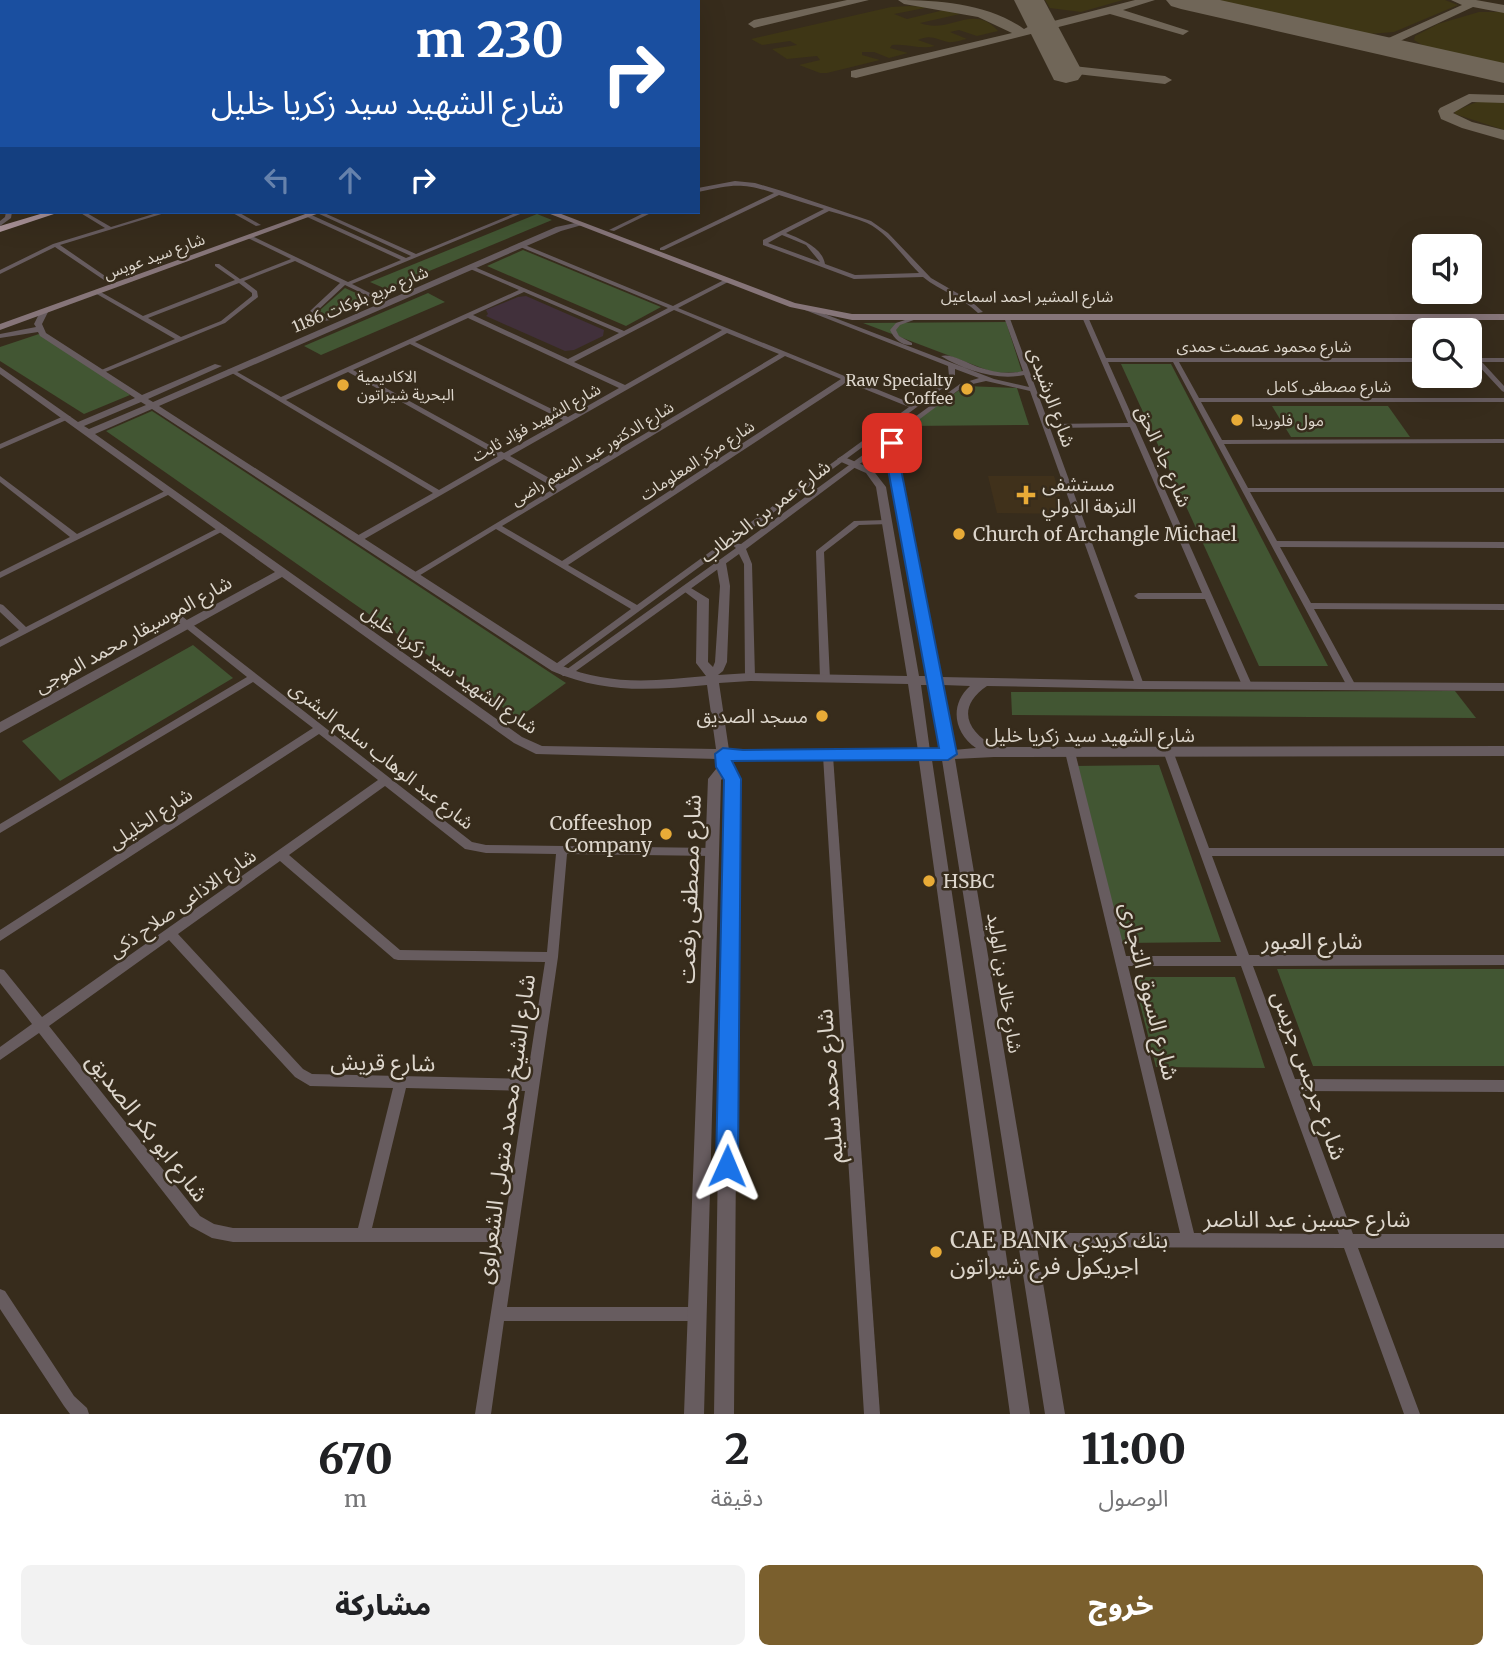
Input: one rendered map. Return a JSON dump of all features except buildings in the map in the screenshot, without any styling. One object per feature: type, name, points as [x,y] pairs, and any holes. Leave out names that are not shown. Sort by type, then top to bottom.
[{"type":"highway","points":[[0,225],[28,214]]},
{"type":"highway","points":[[0,225],[46,214]]},
{"type":"main road","points":[[0,318],[288,214]]},
{"type":"main road","name":"شارع سيد عويس","points":[[0,327],[311,214]]},
{"type":"main road","name":"شارع المشير احمد اسماعيل","points":[[564,214],[580,224],[807,309],[852,317],[1211,315]]},
{"type":"main road","name":"شارع المشير احمد اسماعيل","points":[[564,214],[819,307],[860,312],[1504,315]]},
{"type":"street","points":[[700,190],[741,183],[780,192],[877,227],[924,275],[980,312]]},
{"type":"street","points":[[662,248],[780,192]]},
{"type":"street","points":[[829,208],[765,241],[765,244],[859,277],[924,275]]},
{"type":"street","points":[[85,214],[109,228]]},
{"type":"street","points":[[0,272],[55,245],[158,214]]},
{"type":"street","points":[[238,214],[258,225]]},
{"type":"street","points":[[322,214],[417,256]]},
{"type":"street","points":[[327,320],[313,312],[346,284],[517,214]]},
{"type":"street","name":"شارع مربع بلوكات 1186","points":[[148,402],[230,370],[453,266],[469,265],[551,225],[564,214]]},
{"type":"street","points":[[612,230],[646,214]]},
{"type":"street","points":[[307,215],[405,260]]},
{"type":"street","name":"شارع مربع بلوكات 1186","points":[[148,402],[327,320],[382,301],[559,229],[580,224]]},
{"type":"street","points":[[782,233],[811,245],[823,261],[822,266]]},
{"type":"street","points":[[250,236],[382,301]]},
{"type":"street","points":[[55,245],[106,279]]},
{"type":"street","points":[[520,245],[914,407]]},
{"type":"street","points":[[143,318],[296,259]]},
{"type":"street","points":[[102,372],[223,322],[255,297],[256,293],[216,265]]},
{"type":"street","points":[[469,265],[624,333]]},
{"type":"street","points":[[568,362],[728,280]]},
{"type":"street","points":[[280,400],[524,290]]},
{"type":"street","points":[[97,292],[181,340]]},
{"type":"street","name":"شارع المشير احمد اسماعيل","points":[[807,309],[985,379],[1000,380],[1027,372]]},
{"type":"street","points":[[40,329],[39,320],[45,310]]},
{"type":"street","points":[[467,315],[625,388]]},
{"type":"street","name":"شارع المشير احمد اسماعيل","points":[[919,317],[898,324],[894,327],[893,334],[905,342],[1000,380],[1034,390]]},
{"type":"street","name":"شارع الرشيدى","points":[[1007,317],[1139,685]]},
{"type":"street","name":"شارع جاد الحق","points":[[1085,317],[1247,685]]},
{"type":"street","points":[[0,336],[40,329],[561,671],[612,683],[750,677],[1139,685],[1504,687]]},
{"type":"street","name":"شارع الشهيد فؤاد ثابت","points":[[358,539],[727,330]]},
{"type":"street","points":[[409,341],[568,420]]},
{"type":"street","name":"شارع الدكتور عبد المنعم راضى","points":[[414,575],[784,354]]},
{"type":"street","name":"شارع محمود عصمت حمدى","points":[[1104,360],[1412,360]]},
{"type":"street","points":[[1175,360],[1351,686]]},
{"type":"street","points":[[1482,360],[1504,360]]},
{"type":"street","points":[[951,366],[949,380],[962,385]]},
{"type":"street","points":[[347,369],[561,488]]},
{"type":"street","points":[[1482,369],[1504,390]]},
{"type":"street","points":[[230,370],[438,493]]},
{"type":"street","name":"شارع الشهيد سيد زكريا خليل","points":[[1,372],[532,748],[559,753],[724,761],[994,752],[1504,751]]},
{"type":"street","name":"شارع مركز المعلومات","points":[[562,565],[846,379]]},
{"type":"street","name":"شارع عمر بن الخطاب","points":[[561,671],[637,609],[730,542],[848,462],[893,435],[962,385],[985,379]]},
{"type":"street","name":"شارع عمر بن الخطاب","points":[[561,671],[686,589],[741,548],[949,380]]},
{"type":"street","name":"شارع مصطفى كامل","points":[[1196,400],[1504,400]]},
{"type":"street","points":[[0,447],[73,422],[148,402]]},
{"type":"street","points":[[89,433],[148,402]]},
{"type":"street","points":[[1047,426],[1133,425]]},
{"type":"street","name":"شارع خالد بن الوليد","points":[[893,435],[894,469],[936,681],[1055,1414]]},
{"type":"street","points":[[1219,442],[1504,441]]},
{"type":"street","points":[[848,462],[869,471],[881,487],[914,681],[1020,1414]]},
{"type":"street","points":[[869,471],[894,469]]},
{"type":"street","points":[[0,478],[76,538]]},
{"type":"street","points":[[1245,491],[1504,489]]},
{"type":"street","points":[[0,575],[170,492]]},
{"type":"street","points":[[825,679],[820,551],[856,523],[886,522]]},
{"type":"street","points":[[496,526],[637,609]]},
{"type":"street","points":[[0,643],[223,529]]},
{"type":"street","points":[[730,542],[741,548],[748,564],[750,677]]},
{"type":"street","points":[[1274,544],[1504,545]]},
{"type":"street","points":[[710,557],[721,563],[725,596],[720,665],[713,677]]},
{"type":"street","name":"شارع الموسيقار محمد الموجى","points":[[0,727],[279,569]]},
{"type":"street","points":[[686,589],[700,596],[725,596]]},
{"type":"street","points":[[700,596],[704,604],[702,663],[713,677],[724,761]]},
{"type":"street","points":[[1138,596],[1208,596]]},
{"type":"street","points":[[1307,606],[1504,607]]},
{"type":"street","points":[[0,607],[25,631]]},
{"type":"street","name":"شارع الموسيقار محمد الموجى","points":[[0,718],[184,622]]},
{"type":"street","name":"شارع عبد الوهاب سليم البشرى","points":[[184,622],[469,846],[486,849],[713,852]]},
{"type":"street","points":[[0,829],[254,677]]},
{"type":"street","points":[[986,682],[970,690],[964,698],[966,728],[976,742],[994,752]]},
{"type":"street","name":"شارع الخليلى","points":[[0,936],[319,729]]},
{"type":"street","name":"شارع جرجس جريس","points":[[1168,751],[1412,1414]]},
{"type":"street","name":"شارع السوق التجارى","points":[[1070,752],[1189,1240]]},
{"type":"street","name":"شارع محمد سليم","points":[[828,756],[872,1414]]},
{"type":"street","name":"شارع مصطفى رفعت","points":[[694,1414],[715,779],[724,761]]},
{"type":"street","name":"شارع مصطفى رفعت","points":[[724,761],[732,779],[724,1414]]},
{"type":"street","name":"شارع الاذاعى صلاح ذكى","points":[[0,1054],[385,781]]},
{"type":"street","name":"شارع الشيخ محمد متولى الشعراوى","points":[[483,1414],[551,957],[562,850]]},
{"type":"street","points":[[1205,852],[1504,852]]},
{"type":"street","points":[[281,855],[398,956],[551,957]]},
{"type":"street","name":"شارع قريش","points":[[170,933],[304,1077],[316,1082],[533,1085]]},
{"type":"street","name":"شارع العبور","points":[[1121,961],[1504,960]]},
{"type":"street","name":"شارع ابو بكر الصديق","points":[[0,974],[195,1221],[203,1226],[233,1236],[511,1235]]},
{"type":"street","points":[[363,1235],[401,1083]]},
{"type":"street","points":[[1291,1085],[1504,1086]]},
{"type":"street","name":"شارع حسين عبد الناصر","points":[[1027,1240],[1504,1241]]},
{"type":"street","points":[[0,1296],[69,1401],[81,1414]]},
{"type":"street","points":[[499,1314],[697,1314]]},
{"type":"shaded area","points":[[526,296],[604,330],[603,336],[574,350],[565,351],[486,316],[486,310]]},
{"type":"shaded area","name":"مستشفى النزهة الدولي","points":[[988,476],[1054,476],[1066,514],[997,513]]},
{"type":"green space","points":[[537,214],[552,220],[386,289],[370,282]]},
{"type":"green space","points":[[523,250],[661,307],[626,326],[487,266]]},
{"type":"green space","points":[[345,288],[367,298],[327,315],[319,311]]},
{"type":"green space","points":[[428,293],[445,302],[321,355],[304,346]]},
{"type":"green space","points":[[1006,322],[1022,372],[995,373],[863,323]]},
{"type":"green space","points":[[42,333],[130,395],[84,414],[0,361],[0,347]]},
{"type":"green space","points":[[1121,364],[1171,364],[1328,666],[1259,666]]},
{"type":"green space","points":[[965,386],[1017,388],[1029,425],[908,426]]},
{"type":"green space","points":[[1272,406],[1388,406],[1410,437],[1291,437]]},
{"type":"green space","points":[[152,411],[566,683],[518,718],[106,431]]},
{"type":"green space","points":[[193,645],[233,678],[60,781],[22,741]]},
{"type":"green space","points":[[1455,691],[1476,718],[1012,715],[1011,692]]},
{"type":"green space","points":[[1159,765],[1221,942],[1121,943],[1072,766]]},
{"type":"green space","points":[[1277,969],[1504,969],[1504,1066],[1313,1066]]},
{"type":"green space","points":[[1133,977],[1235,977],[1265,1068],[1156,1067]]},
{"type":"sand","points":[[1045,0],[1123,0],[1081,12],[1050,8]]},
{"type":"sand","points":[[1202,0],[1445,0],[1458,5],[1394,32],[1369,34],[1340,31]]},
{"type":"sand","points":[[891,7],[930,7],[894,14],[907,19],[944,10],[960,14],[920,23],[931,26],[979,19],[998,31],[977,36],[959,30],[950,32],[967,39],[953,42],[930,37],[918,40],[935,46],[929,47],[892,45],[890,48],[908,53],[889,58],[874,52],[862,52],[862,55],[880,60],[827,73],[799,65],[820,60],[817,56],[787,59],[772,49],[797,45],[790,41],[762,45],[751,39]]},
{"type":"sand","points":[[1479,12],[1504,12],[1504,68],[1434,52],[1414,40],[1415,36],[1438,24]]},
{"type":"sand","points":[[1479,101],[1504,103],[1504,130],[1455,114],[1455,111]]},
{"type":"taxiway","points":[[754,24],[863,0]]},
{"type":"taxiway","points":[[904,0],[983,14],[998,19],[1022,34]]},
{"type":"taxiway","points":[[1035,30],[1149,0]]},
{"type":"taxiway","points":[[1457,0],[1470,2]]},
{"type":"taxiway","points":[[1380,45],[1467,7],[1470,2]]},
{"type":"taxiway","points":[[1470,2],[1504,9]]},
{"type":"taxiway","points":[[1112,11],[1183,31]]},
{"type":"taxiway","points":[[1035,30],[1041,25]]},
{"type":"taxiway","points":[[1022,34],[1035,30]]},
{"type":"taxiway","points":[[856,74],[1022,34]]},
{"type":"taxiway","points":[[1064,69],[1165,80]]},
{"type":"taxiway","points":[[1504,99],[1469,98],[1445,111],[1446,116],[1467,125],[1504,135]]},
{"type":"runway","points":[[1029,0],[1066,73]]},
{"type":"runway","points":[[1181,0],[1504,73]]},
{"type":"place","name":"الاكاديمية البحرية شيراتون","points":[[343,385]]},
{"type":"place","name":"Raw Specialty Coffee","points":[[967,389]]},
{"type":"place","name":"مول فلوريدا","points":[[1237,420]]},
{"type":"place","name":"مستشفى النزهة الدولي","points":[[1026,495]]},
{"type":"place","name":"Church of Archangle Michael","points":[[959,534]]},
{"type":"place","name":"مسجد الصديق","points":[[822,716]]},
{"type":"place","name":"Coffeeshop Company","points":[[666,834]]},
{"type":"place","name":"HSBC","points":[[929,881]]},
{"type":"place","name":"CAE BANK بنك كريدي اجريكول فرع شيراتون","points":[[936,1252]]},
{"type":"route","points":[[727,1166],[732,776],[724,767],[723,754],[948,754],[894,469],[892,443]]}]
